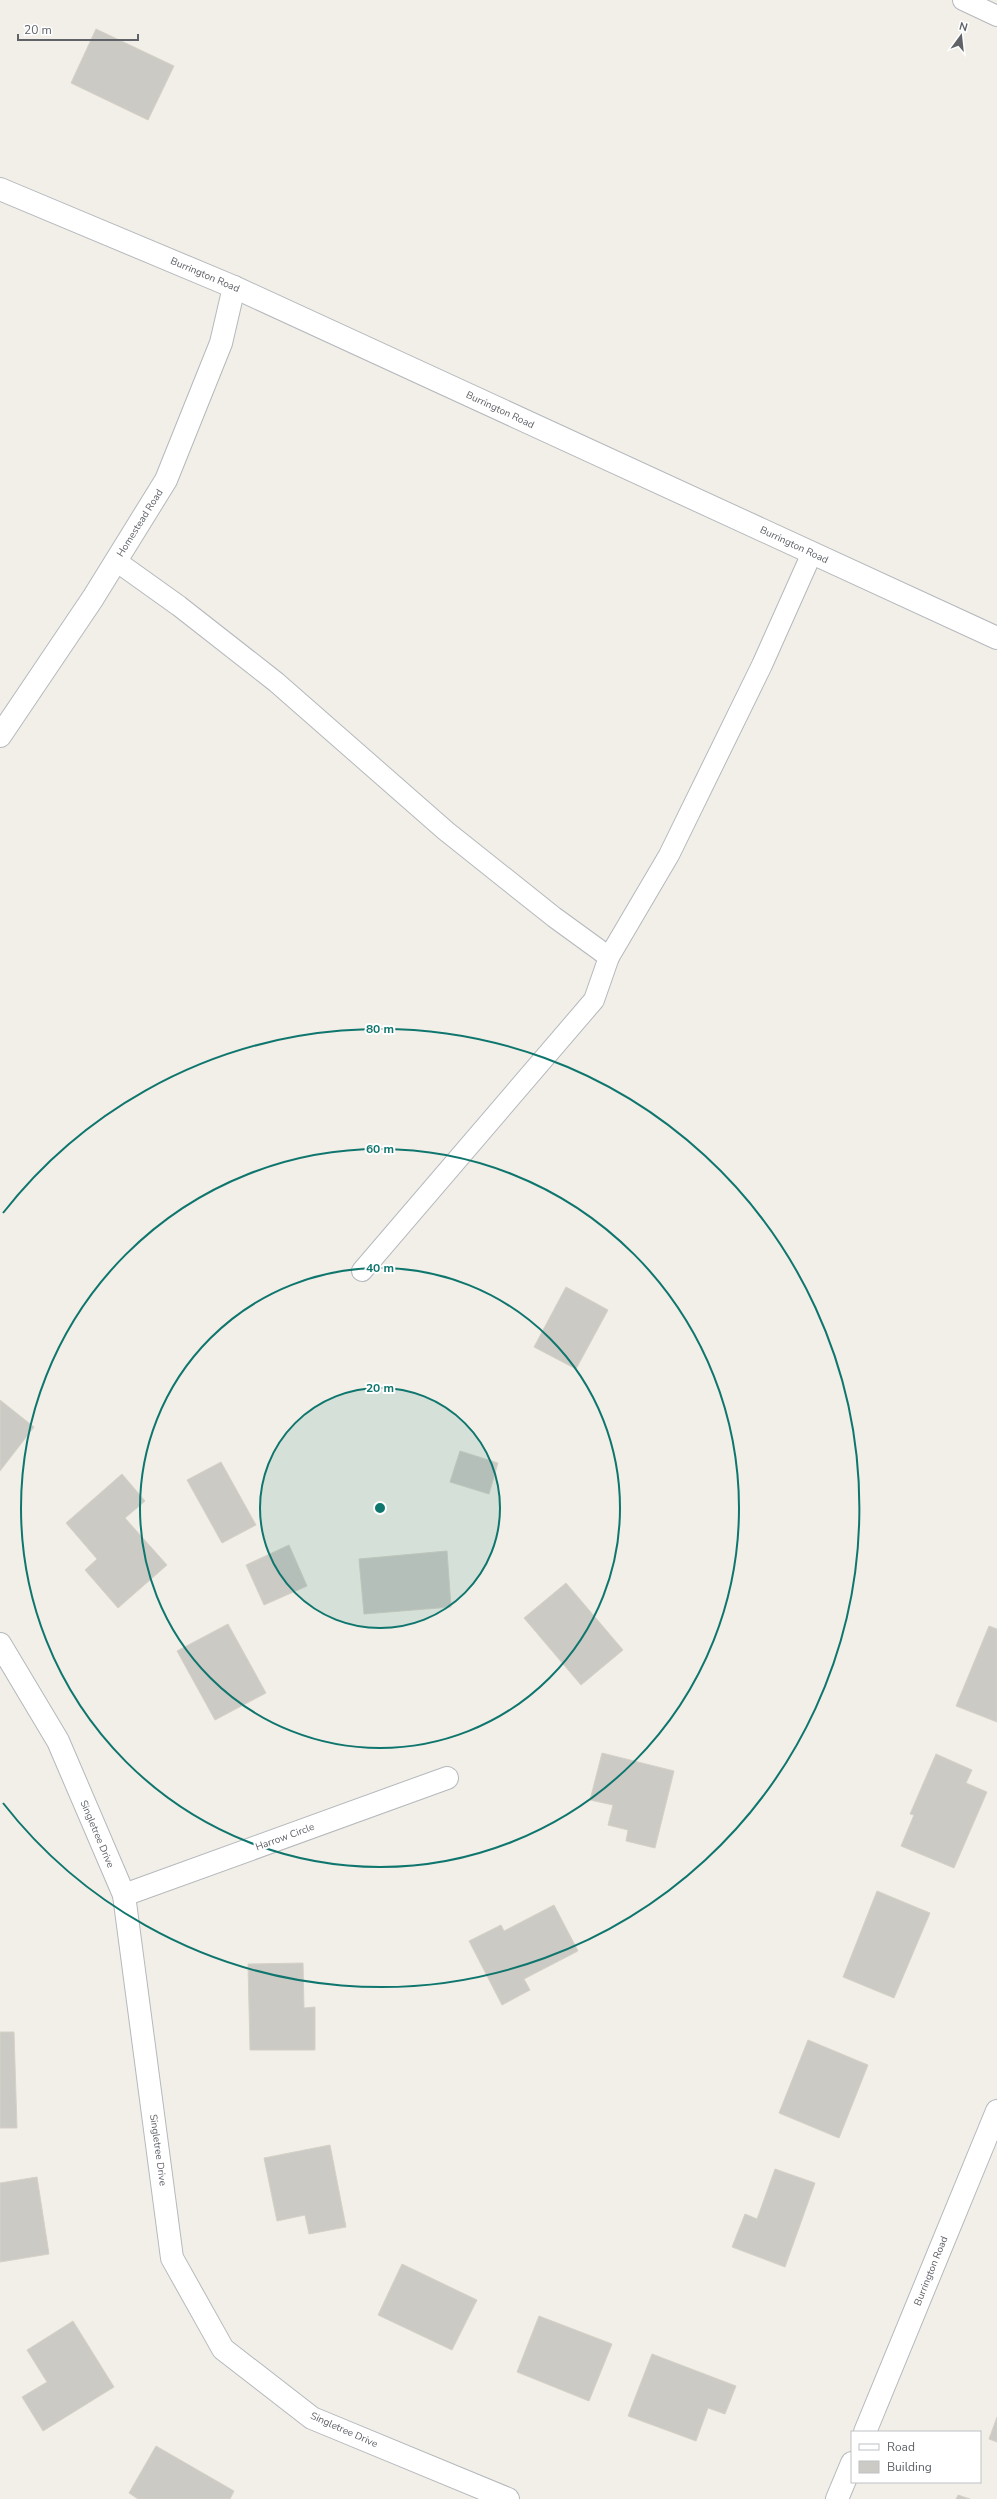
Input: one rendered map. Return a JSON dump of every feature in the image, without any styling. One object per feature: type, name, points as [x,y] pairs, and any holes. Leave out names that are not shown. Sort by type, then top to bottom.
[{"type":"street","name":"Burrington Road","points":[[0,189],[234,287],[997,638]]},
{"type":"street","name":"Homestead Road","points":[[0,736],[116,561],[166,480],[221,343],[234,287]]},
{"type":"street","name":"Singletree Drive","points":[[0,1644],[58,1742],[124,1895],[172,2258],[223,2349],[312,2418],[508,2499]]},
{"type":"street","name":"Harrow Circle","points":[[124,1895],[447,1778]]},
{"type":"street","name":"Burrington Road","points":[[865,2431],[997,2111]]},
{"type":"street","points":[[837,2499],[851,2465]]},
{"type":"lane","points":[[963,0],[997,16]]},
{"type":"lane","points":[[362,1270],[594,1000],[609,957],[669,855],[762,665],[812,553]]},
{"type":"lane","points":[[116,561],[179,606],[270,678],[446,831],[554,917],[609,957]]},
{"type":"building","points":[[96,29],[174,66],[148,120],[71,83]]},
{"type":"building","points":[[566,1287],[608,1310],[576,1369],[534,1347]]},
{"type":"building","points":[[0,1400],[34,1427],[0,1471]]},
{"type":"building","points":[[460,1451],[498,1463],[489,1494],[450,1482]]},
{"type":"building","points":[[221,1462],[256,1525],[222,1543],[187,1480]]},
{"type":"building","points":[[122,1474],[145,1501],[125,1518],[167,1565],[118,1608],[85,1570],[97,1559],[66,1523]]},
{"type":"building","points":[[289,1545],[307,1586],[264,1605],[246,1565]]},
{"type":"building","points":[[447,1551],[451,1607],[364,1614],[359,1559]]},
{"type":"building","points":[[566,1583],[623,1650],[581,1685],[524,1618]]},
{"type":"building","points":[[228,1624],[266,1693],[215,1720],[177,1651]]},
{"type":"building","points":[[989,1626],[997,1629],[997,1722],[956,1706]]},
{"type":"building","points":[[602,1753],[674,1771],[655,1848],[626,1841],[628,1830],[608,1825],[613,1805],[590,1800]]},
{"type":"building","points":[[936,1754],[972,1770],[966,1783],[987,1792],[954,1868],[901,1846],[914,1815],[910,1814]]},
{"type":"building","points":[[877,1891],[930,1913],[894,1998],[843,1977]]},
{"type":"building","points":[[554,1905],[578,1951],[524,1979],[530,1990],[502,2005],[469,1941],[501,1925],[504,1931]]},
{"type":"building","points":[[303,1963],[304,2008],[315,2007],[315,2050],[250,2050],[248,1964]]},
{"type":"building","points":[[0,2032],[14,2032],[17,2128],[0,2128]]},
{"type":"building","points":[[808,2040],[868,2065],[839,2138],[779,2113]]},
{"type":"building","points":[[330,2145],[346,2227],[309,2234],[305,2215],[277,2221],[264,2158]]},
{"type":"building","points":[[775,2169],[815,2183],[785,2267],[732,2247],[745,2214],[757,2219]]},
{"type":"building","points":[[37,2177],[49,2254],[0,2262],[0,2183]]},
{"type":"building","points":[[402,2264],[477,2300],[452,2350],[378,2315]]},
{"type":"building","points":[[539,2316],[612,2344],[589,2401],[517,2372]]},
{"type":"building","points":[[73,2321],[114,2387],[43,2431],[22,2397],[47,2382],[27,2350]]},
{"type":"building","points":[[652,2354],[736,2386],[725,2414],[708,2408],[696,2441],[628,2416]]},
{"type":"building","points":[[997,2417],[997,2442],[989,2439]]},
{"type":"building","points":[[156,2446],[234,2491],[230,2499],[138,2499],[129,2493]]},
{"type":"building","points":[[958,2495],[970,2499],[956,2499]]}]
